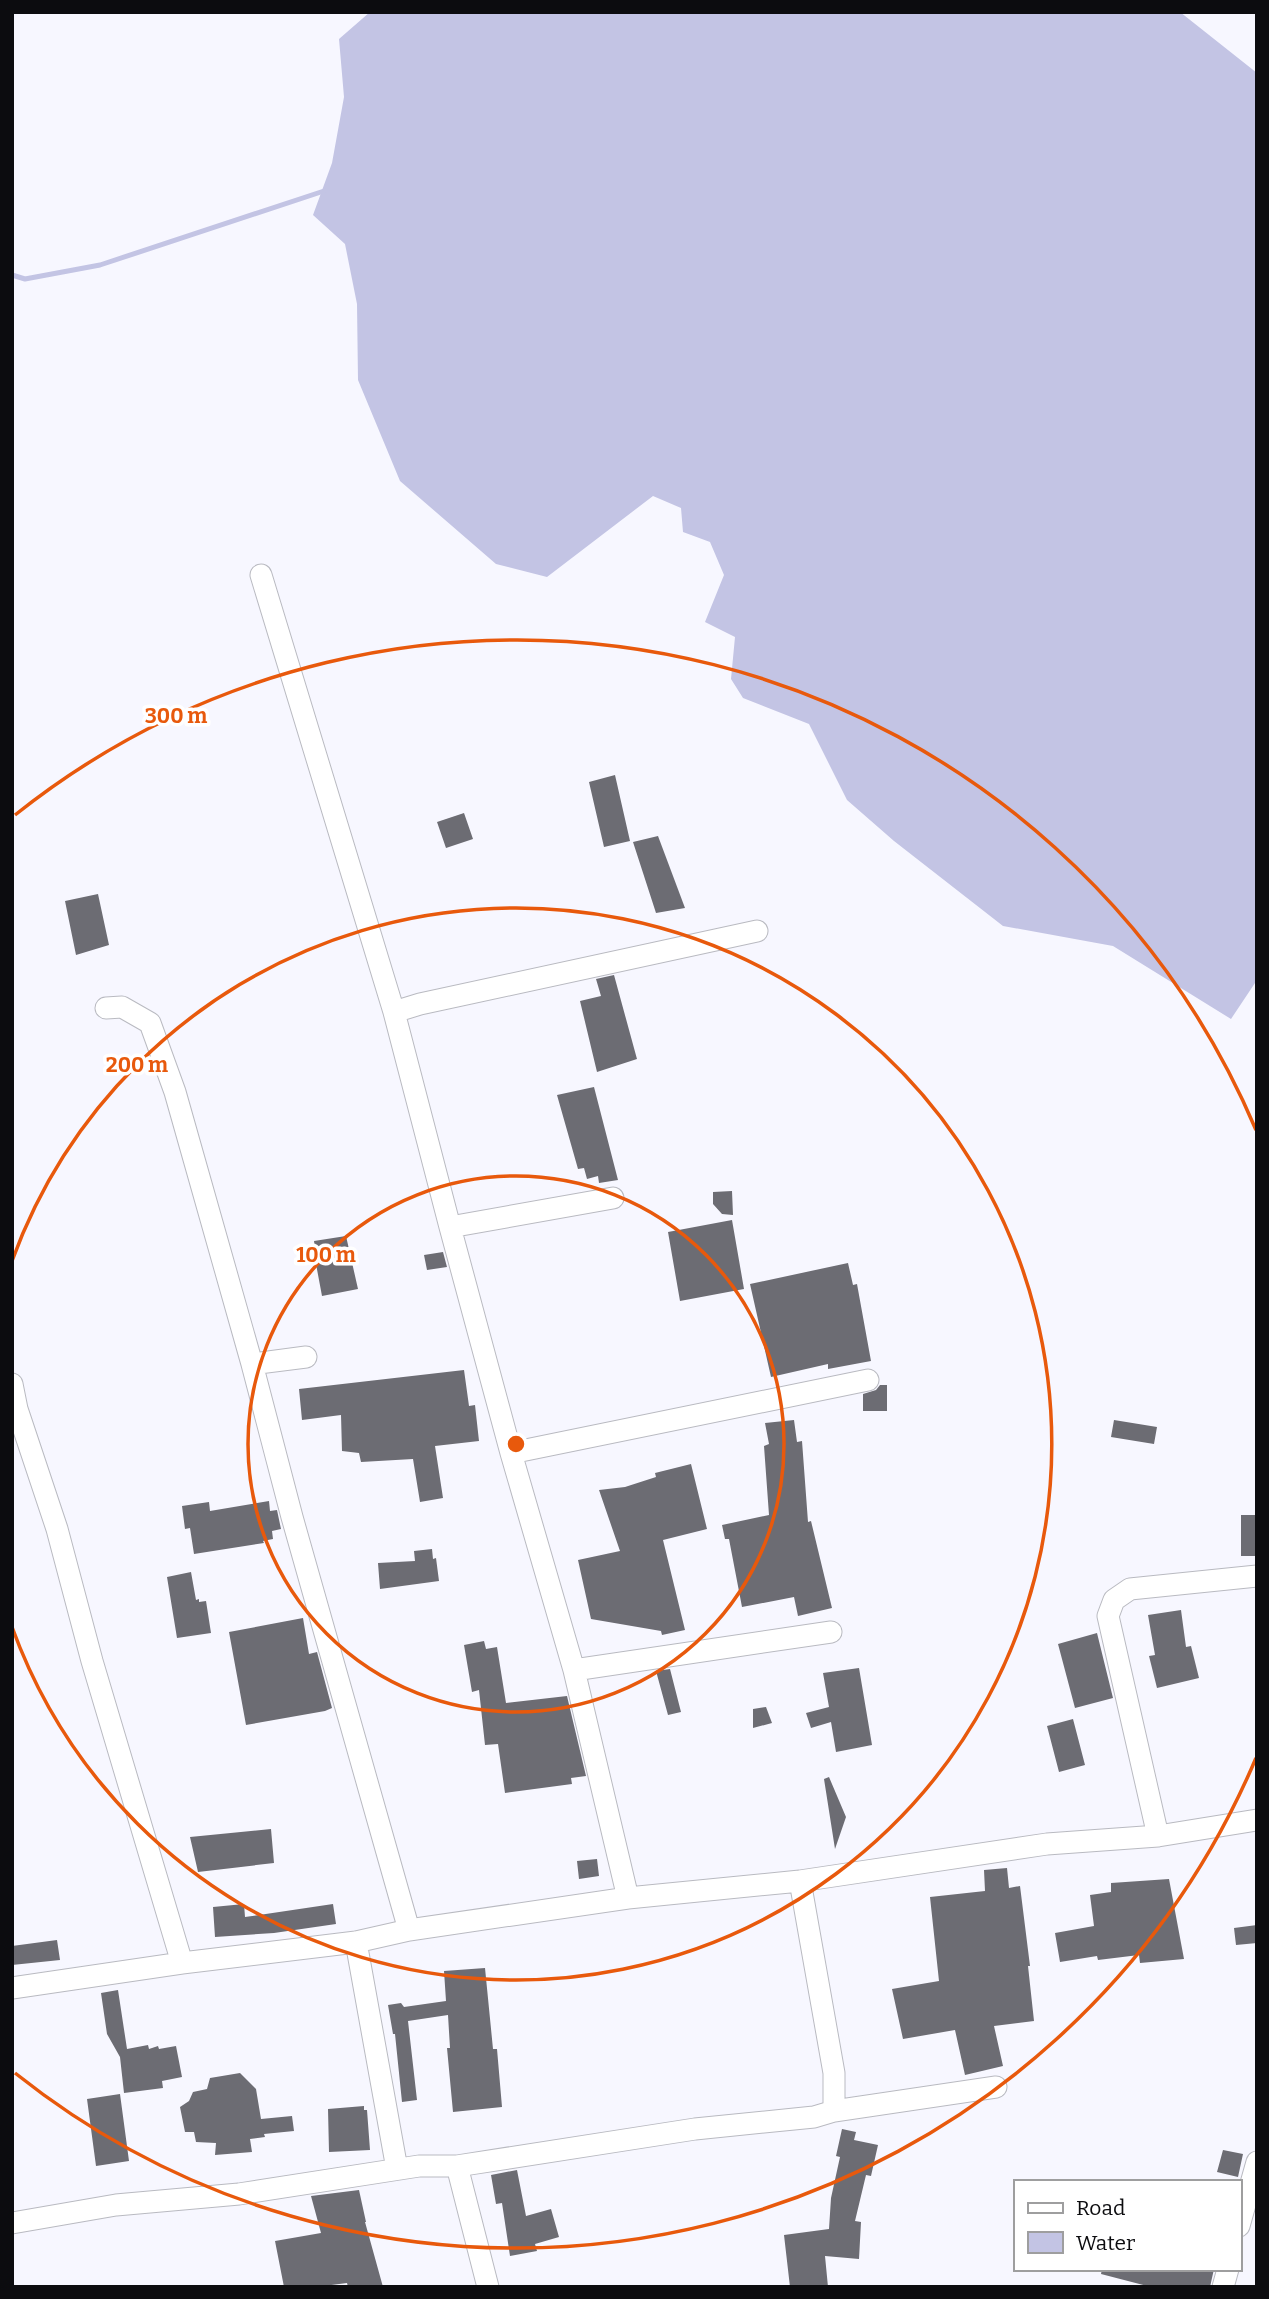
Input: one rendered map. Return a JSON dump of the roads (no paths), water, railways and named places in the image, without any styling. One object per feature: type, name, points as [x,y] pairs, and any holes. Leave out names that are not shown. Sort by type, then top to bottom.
[{"type":"street","points":[[261,575],[394,1012],[511,1453],[574,1670],[628,1898]]},
{"type":"street","points":[[394,1012],[757,930]]},
{"type":"street","points":[[106,1009],[122,1007],[150,1023],[175,1092],[409,1930]]},
{"type":"street","points":[[450,1227],[613,1198]]},
{"type":"street","points":[[253,1364],[306,1357]]},
{"type":"street","points":[[511,1453],[868,1380]]},
{"type":"street","points":[[12,1384],[17,1409],[57,1529],[92,1661],[182,1963]]},
{"type":"street","points":[[1158,1836],[1108,1616],[1114,1600],[1130,1589],[1257,1576]]},
{"type":"street","points":[[574,1670],[831,1632]]},
{"type":"street","points":[[12,1988],[182,1963],[356,1942],[409,1930],[628,1898],[800,1881],[1047,1844],[1158,1836],[1257,1820]]},
{"type":"street","points":[[800,1881],[834,2073],[834,2111]]},
{"type":"street","points":[[356,1942],[397,2169]]},
{"type":"street","points":[[12,2223],[116,2205],[239,2194],[397,2169],[457,2166],[695,2129],[814,2117],[834,2111],[996,2087]]},
{"type":"street","points":[[1241,2219],[1257,2162]]},
{"type":"street","points":[[457,2166],[488,2287]]},
{"type":"water","points":[[370,12],[1180,12],[1257,73],[1257,980],[1231,1019],[1113,946],[1003,926],[894,841],[847,800],[809,724],[743,698],[731,679],[735,637],[705,622],[724,575],[710,542],[683,532],[681,508],[653,496],[547,577],[496,564],[400,481],[358,380],[357,304],[345,244],[313,215],[332,163],[344,97],[339,39]]},
{"type":"waterway","points":[[12,275],[25,279],[100,265],[327,190]]}]
